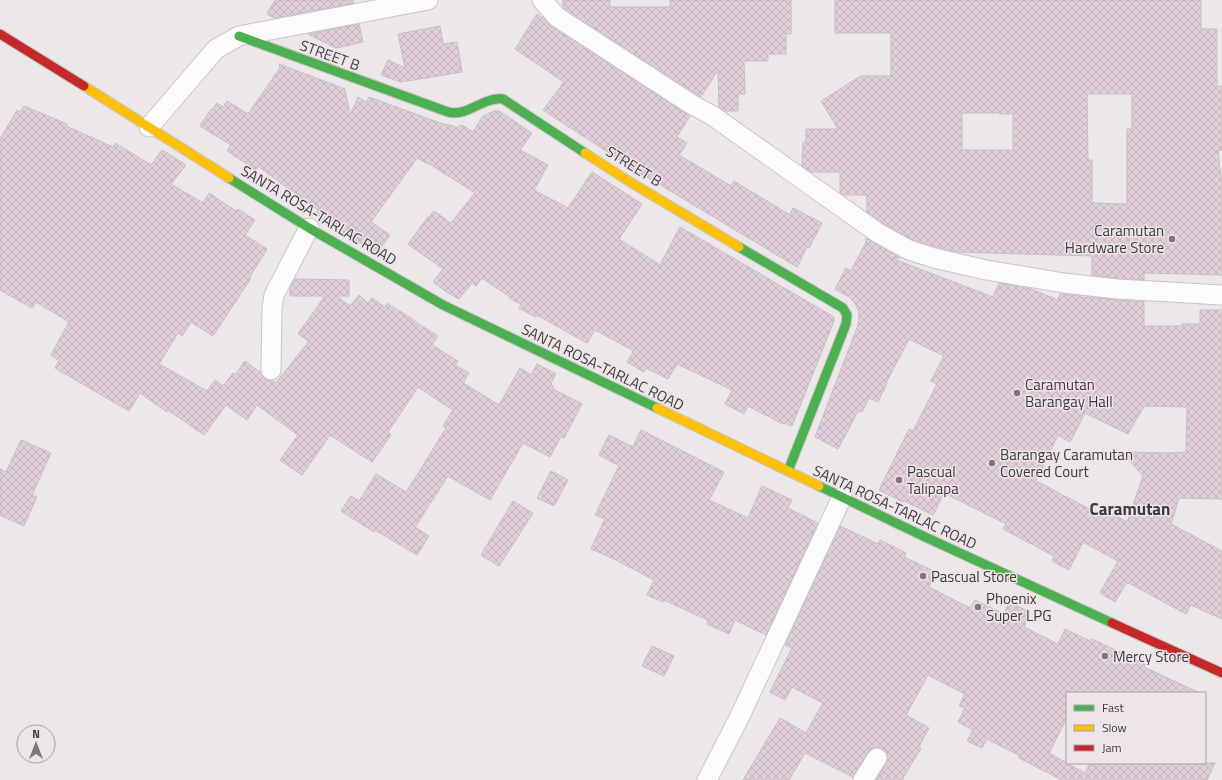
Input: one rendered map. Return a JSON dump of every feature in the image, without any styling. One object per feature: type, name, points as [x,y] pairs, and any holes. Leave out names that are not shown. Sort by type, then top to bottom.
[{"type":"main road","name":"SANTA ROSA-TARLAC ROAD","points":[[0,34],[309,228],[443,305],[930,540],[1222,673]]},
{"type":"main road","name":"STREET B","points":[[239,36],[446,112],[458,113],[469,110],[487,100],[496,97],[503,99],[689,218],[843,308],[847,315],[846,324],[788,471]]},
{"type":"street","points":[[149,127],[216,48],[239,36],[428,0]]},
{"type":"street","points":[[542,0],[557,17],[685,100],[713,116],[878,233],[909,250],[934,258],[986,270],[1064,283],[1117,289],[1222,295]]},
{"type":"street","points":[[271,370],[272,308],[274,295],[309,228]]},
{"type":"street","points":[[707,780],[739,718],[842,497]]},
{"type":"street","points":[[863,780],[877,758]]},
{"type":"building","points":[[275,0],[353,0],[354,3],[274,18],[267,14]]},
{"type":"building","points":[[563,0],[610,0],[610,7],[670,7],[670,0],[791,0],[791,34],[786,34],[786,54],[768,54],[768,61],[744,61],[745,94],[738,94],[738,111],[725,111],[719,107],[718,70],[701,97],[564,9]]},
{"type":"building","points":[[835,0],[1201,0],[1201,29],[1217,29],[1217,87],[1222,86],[1222,150],[1218,151],[1222,185],[1222,275],[1144,273],[1144,280],[1092,275],[1092,256],[957,252],[913,240],[884,224],[867,212],[867,195],[843,195],[840,193],[840,172],[811,172],[802,166],[803,142],[806,142],[806,129],[838,129],[821,101],[861,76],[891,76],[891,33],[835,33]],"holes":[[[1087,94],[1132,94],[1132,129],[1127,129],[1127,204],[1092,203],[1092,160],[1088,160]],[[962,113],[1013,114],[1013,150],[962,150]]]},
{"type":"building","points":[[537,14],[551,26],[690,116],[677,137],[687,143],[679,155],[731,186],[734,181],[790,215],[793,208],[822,223],[797,267],[637,171],[543,110],[564,82],[515,49]]},
{"type":"building","points":[[359,24],[363,42],[336,48],[308,34]]},
{"type":"building","points":[[440,26],[443,44],[457,42],[462,72],[401,82],[381,75],[388,60],[405,68],[398,34]]},
{"type":"building","points":[[279,64],[345,89],[350,115],[358,97],[366,102],[369,97],[443,124],[457,128],[462,125],[473,132],[483,116],[494,111],[499,111],[532,133],[520,150],[548,165],[534,190],[568,208],[592,172],[642,204],[619,239],[660,265],[680,227],[834,317],[834,321],[792,426],[783,424],[748,406],[744,414],[725,404],[732,390],[677,364],[668,379],[646,368],[644,372],[627,362],[634,351],[595,330],[587,343],[537,315],[536,317],[519,308],[521,304],[509,298],[510,297],[482,278],[476,286],[472,283],[459,299],[448,293],[433,282],[443,269],[408,244],[434,211],[451,223],[475,193],[428,163],[417,158],[371,222],[390,235],[377,253],[327,224],[315,215],[318,210],[258,166],[256,170],[227,151],[231,145],[200,126],[211,109],[212,110],[217,103],[223,107],[227,101],[248,114],[280,68]]},
{"type":"building","points":[[24,106],[67,124],[66,126],[113,147],[115,143],[151,165],[162,150],[186,165],[171,184],[203,203],[209,193],[236,211],[238,209],[255,220],[245,235],[267,249],[249,278],[251,278],[213,336],[191,322],[182,336],[178,333],[159,364],[207,391],[215,380],[223,386],[233,373],[235,375],[245,361],[260,372],[265,379],[276,383],[309,341],[298,334],[325,296],[290,296],[290,288],[295,279],[349,280],[349,296],[336,296],[350,306],[359,295],[368,303],[372,298],[385,307],[387,303],[438,336],[432,345],[458,361],[455,365],[469,373],[463,383],[499,405],[520,368],[531,375],[537,364],[556,374],[550,385],[554,387],[553,389],[582,404],[564,438],[561,436],[550,457],[523,443],[490,500],[448,476],[415,527],[429,536],[417,555],[375,530],[374,532],[341,511],[351,496],[359,501],[376,474],[406,492],[417,475],[446,428],[443,426],[453,410],[418,387],[388,432],[391,435],[372,462],[330,435],[302,475],[280,460],[298,435],[257,405],[247,420],[226,405],[204,435],[140,393],[129,411],[55,368],[59,360],[51,355],[69,322],[36,302],[32,308],[0,290],[0,139],[17,110],[20,112]]},
{"type":"building","points":[[866,238],[900,258],[891,258],[993,297],[999,283],[1031,289],[1058,300],[1060,294],[1086,298],[1144,302],[1144,326],[1182,326],[1182,324],[1200,324],[1200,310],[1222,310],[1222,499],[1179,498],[1171,524],[1222,551],[1222,619],[1191,605],[1186,614],[1127,582],[1115,602],[1100,593],[1118,561],[1083,542],[1069,570],[1052,561],[1054,556],[1003,529],[1006,524],[944,493],[933,515],[879,490],[909,429],[913,431],[937,384],[931,381],[944,356],[909,339],[886,383],[878,402],[869,398],[862,412],[858,411],[838,449],[815,437],[858,325],[858,309],[854,302],[849,297],[835,289],[846,268],[851,271],[866,242]],"holes":[[[1144,406],[1187,407],[1186,452],[1122,452],[1143,476],[1127,522],[1106,510],[1103,516],[1036,481],[1058,435],[1070,442],[1085,413],[1128,434]]]},
{"type":"building","points":[[641,430],[724,472],[709,500],[748,518],[762,486],[792,500],[788,508],[818,523],[766,635],[735,620],[729,634],[707,624],[708,620],[664,600],[663,602],[647,595],[654,580],[591,549],[605,519],[595,515],[619,466],[599,455],[609,435],[633,447]]},
{"type":"building","points":[[21,440],[51,453],[32,495],[37,497],[24,526],[0,515],[0,469],[6,472]]},
{"type":"building","points":[[551,471],[568,480],[554,506],[537,498]]},
{"type":"building","points":[[513,501],[533,513],[499,566],[481,555]]},
{"type":"building","points":[[840,526],[878,544],[880,540],[906,553],[904,557],[936,572],[929,587],[970,608],[975,600],[1004,614],[1009,602],[1030,612],[1024,627],[1058,644],[1065,629],[1090,641],[1092,639],[1145,664],[1144,667],[1198,692],[1066,692],[1066,720],[1049,753],[1066,762],[1066,764],[1085,773],[1090,764],[1215,763],[1207,780],[1062,780],[1019,758],[1020,756],[987,739],[982,748],[967,741],[973,730],[958,722],[965,708],[959,706],[965,694],[928,675],[906,715],[929,728],[919,747],[921,748],[902,780],[876,780],[888,758],[887,753],[883,749],[877,747],[872,748],[868,752],[853,777],[805,753],[789,780],[743,780],[780,718],[806,733],[823,703],[792,687],[785,700],[770,692],[792,648],[785,645]]},
{"type":"building","points":[[652,646],[674,656],[664,676],[642,666]]},
{"type":"traffic: fast","points":[[239,36],[448,112],[462,112],[488,101],[503,99],[585,153]]},
{"type":"traffic: fast","points":[[229,178],[309,228],[443,305],[657,408]]},
{"type":"traffic: fast","points":[[739,247],[843,308],[847,315],[846,324],[788,471]]},
{"type":"traffic: fast","points":[[819,486],[923,536],[1112,623]]},
{"type":"traffic: slow","points":[[84,86],[229,178]]},
{"type":"traffic: slow","points":[[585,153],[630,182],[739,247]]},
{"type":"traffic: slow","points":[[657,408],[819,486]]},
{"type":"traffic: jam","points":[[0,34],[84,86]]},
{"type":"traffic: jam","points":[[1112,623],[1222,673]]},
{"type":"place","name":"Caramutan Hardware Store","points":[[1172,239]]},
{"type":"place","name":"Caramutan Barangay Hall","points":[[1017,393]]},
{"type":"place","name":"Barangay Caramutan Covered Court","points":[[992,463]]},
{"type":"place","name":"Pascual Talipapa","points":[[899,480]]},
{"type":"place","name":"Pascual Store","points":[[923,576]]},
{"type":"place","name":"Phoenix Super LPG","points":[[978,607]]},
{"type":"place","name":"Mercy Store","points":[[1105,656]]},
{"type":"district","name":"Caramutan","points":[[1130,509]]}]
